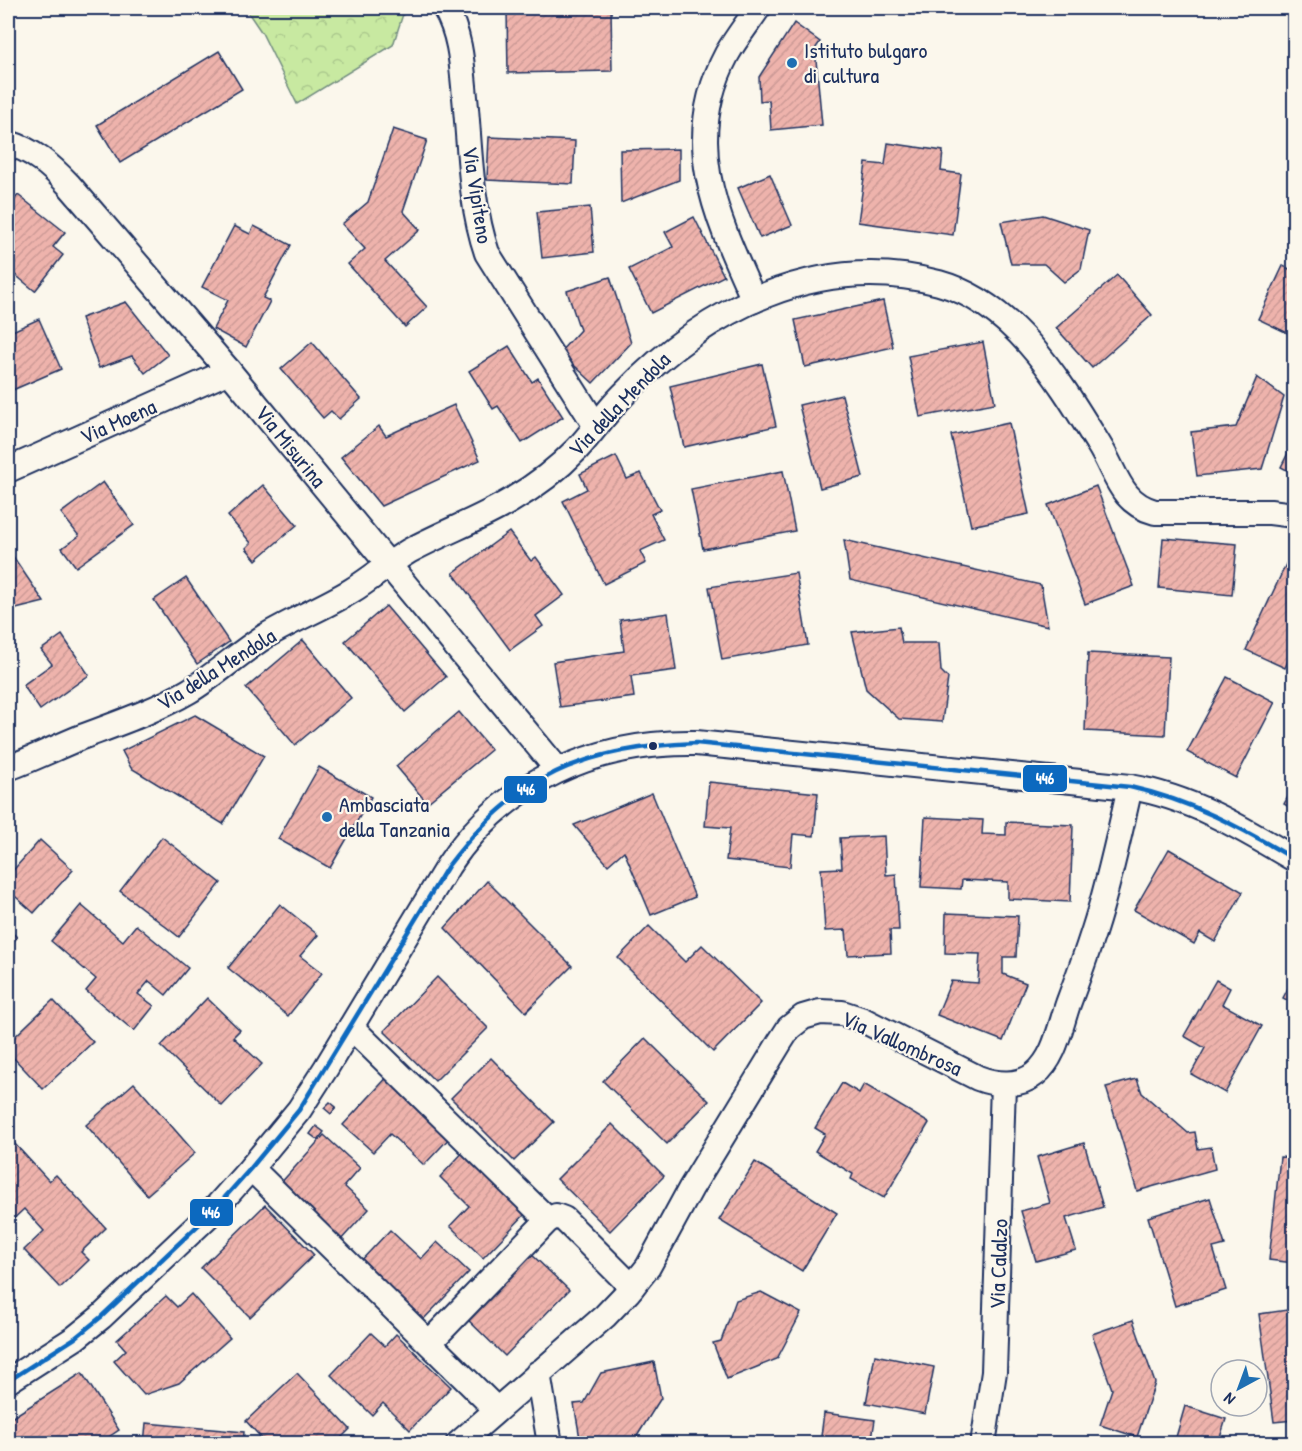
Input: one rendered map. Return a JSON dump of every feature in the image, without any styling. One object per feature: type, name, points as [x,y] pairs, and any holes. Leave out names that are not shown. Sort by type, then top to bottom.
[{"type":"street","name":"Via Vipiteno","points":[[445,8],[460,46],[475,204],[481,234],[488,253],[596,426]]},
{"type":"street","points":[[754,300],[716,210],[706,169],[705,152],[708,112],[715,82],[727,54],[758,8]]},
{"type":"street","name":"Via Misurina","points":[[8,142],[30,152],[46,163],[69,185],[229,371],[557,769]]},
{"type":"street","name":"Via della Mendola","points":[[8,768],[153,709],[191,690],[266,636],[354,590],[408,552],[510,501],[561,464],[621,397],[667,353],[703,327],[754,300],[817,279],[852,274],[910,277],[963,292],[991,310],[1021,336],[1059,381],[1101,448],[1125,494],[1144,509],[1155,512],[1270,512],[1294,516]]},
{"type":"street","name":"Via Moena","points":[[8,470],[229,371]]},
{"type":"street","points":[[8,1381],[75,1338],[108,1311],[210,1214],[299,1110],[448,866],[467,839],[502,805],[557,769],[577,761],[610,753],[665,743],[696,743],[1130,787],[1157,792],[1195,806],[1224,819],[1294,859]]},
{"type":"street","points":[[1003,1084],[1024,1081],[1036,1073],[1052,1051],[1095,928],[1130,787]]},
{"type":"street","name":"Via Vallombrosa","points":[[458,1443],[605,1316],[633,1287],[648,1267],[691,1188],[780,1042],[789,1028],[803,1017],[813,1012],[828,1011],[852,1016],[978,1078],[1003,1084]]},
{"type":"street","points":[[351,1027],[548,1220]]},
{"type":"street","name":"Via Calalzo","points":[[983,1443],[994,1372],[1003,1084]]},
{"type":"street","points":[[251,1168],[496,1409]]},
{"type":"street","points":[[430,1342],[548,1220],[556,1216],[564,1219],[633,1287]]},
{"type":"street","points":[[538,1373],[550,1443]]},
{"type":"green space","points":[[245,8],[405,8],[393,45],[297,104],[262,33]]},
{"type":"building","points":[[611,8],[612,71],[508,73],[507,10]]},
{"type":"building","name":"Istituto bulgaro di cultura","points":[[794,23],[820,42],[815,49],[822,125],[771,130],[769,100],[760,101],[759,77]]},
{"type":"building","points":[[219,51],[242,89],[120,163],[97,125]]},
{"type":"building","points":[[393,129],[427,140],[403,211],[420,230],[385,261],[427,307],[405,327],[348,264],[365,249],[342,224],[368,202]]},
{"type":"building","points":[[489,137],[575,141],[573,184],[487,180]]},
{"type":"building","points":[[888,143],[943,151],[941,171],[961,174],[953,235],[858,222],[866,163],[885,165]]},
{"type":"building","points":[[679,149],[679,180],[621,203],[620,150]]},
{"type":"building","points":[[770,174],[792,225],[760,238],[738,188]]},
{"type":"building","points":[[18,195],[65,232],[53,247],[63,255],[35,291],[8,269],[8,208]]},
{"type":"building","points":[[590,207],[594,252],[542,258],[537,212]]},
{"type":"building","points":[[1043,215],[1089,230],[1081,269],[1064,282],[1044,264],[1011,264],[1001,222]]},
{"type":"building","points":[[694,217],[724,276],[651,313],[629,269],[673,247],[665,232]]},
{"type":"building","points":[[234,226],[250,234],[254,226],[291,245],[263,298],[270,301],[246,347],[213,329],[228,300],[202,287]]},
{"type":"building","points":[[1283,266],[1294,271],[1294,336],[1258,319]]},
{"type":"building","points":[[1117,275],[1152,315],[1092,368],[1056,328]]},
{"type":"building","points":[[610,277],[631,343],[593,383],[560,352],[580,330],[567,291]]},
{"type":"building","points":[[883,301],[893,347],[805,367],[795,320]]},
{"type":"building","points":[[126,302],[168,355],[145,373],[132,356],[99,368],[81,318]]},
{"type":"building","points":[[39,319],[61,369],[8,392],[8,333]]},
{"type":"building","points":[[312,342],[361,399],[339,419],[331,411],[323,418],[281,369]]},
{"type":"building","points":[[983,342],[995,403],[920,417],[908,356]]},
{"type":"building","points":[[509,346],[532,382],[538,378],[563,417],[522,443],[498,406],[493,409],[469,371]]},
{"type":"building","points":[[762,364],[776,426],[684,447],[670,386]]},
{"type":"building","points":[[1257,377],[1284,397],[1262,469],[1197,476],[1191,432],[1236,427]]},
{"type":"building","points":[[842,395],[863,477],[820,488],[799,405]]},
{"type":"building","points":[[454,405],[480,460],[381,506],[341,457],[379,426],[386,436]]},
{"type":"building","points":[[1009,423],[1029,514],[971,526],[951,435]]},
{"type":"building","points":[[1294,441],[1294,474],[1281,467]]},
{"type":"building","points":[[616,456],[627,479],[641,473],[660,510],[651,514],[664,540],[640,551],[646,563],[604,584],[563,501],[587,489],[580,474]]},
{"type":"building","points":[[783,471],[795,531],[703,549],[691,489]]},
{"type":"building","points":[[103,482],[134,525],[76,567],[62,548],[79,536],[61,513]]},
{"type":"building","points":[[263,485],[297,525],[256,560],[246,548],[251,543],[228,516]]},
{"type":"building","points":[[1096,486],[1134,586],[1085,604],[1048,505]]},
{"type":"building","points":[[509,532],[531,561],[536,557],[564,595],[536,616],[543,626],[510,650],[453,573]]},
{"type":"building","points":[[1163,538],[1237,544],[1232,595],[1159,588]]},
{"type":"building","points":[[844,540],[1041,585],[1048,626],[850,580]]},
{"type":"building","points":[[1293,549],[1294,647],[1285,668],[1246,650]]},
{"type":"building","points":[[10,552],[44,602],[8,611],[8,553]]},
{"type":"building","points":[[796,573],[808,645],[722,660],[709,587]]},
{"type":"building","points":[[186,578],[229,642],[197,664],[154,600]]},
{"type":"building","points":[[386,606],[446,677],[405,712],[345,641]]},
{"type":"building","points":[[668,613],[676,670],[631,676],[634,697],[560,707],[553,662],[624,651],[620,620]]},
{"type":"building","points":[[899,627],[902,643],[939,643],[941,671],[948,678],[942,722],[899,719],[866,689],[852,632]]},
{"type":"building","points":[[62,635],[89,675],[40,710],[23,685],[52,664],[41,650]]},
{"type":"building","points":[[303,640],[351,698],[295,745],[246,688]]},
{"type":"building","points":[[1088,653],[1169,657],[1165,735],[1085,731]]},
{"type":"building","points":[[1227,677],[1275,702],[1236,778],[1187,752]]},
{"type":"building","points":[[459,712],[491,750],[427,803],[396,766]]},
{"type":"building","points":[[195,715],[264,756],[223,824],[131,768],[122,751]]},
{"type":"building","points":[[319,767],[371,797],[330,868],[278,839]]},
{"type":"building","points":[[709,782],[818,793],[814,836],[793,834],[790,867],[726,860],[730,828],[705,826]]},
{"type":"building","points":[[1294,786],[1294,810],[1284,804]]},
{"type":"building","points":[[652,793],[695,897],[651,915],[624,851],[608,865],[574,825]]},
{"type":"building","points":[[925,817],[983,820],[982,834],[1006,835],[1006,822],[1073,825],[1070,902],[1008,899],[1008,882],[962,880],[961,889],[921,887]]},
{"type":"building","points":[[884,836],[886,875],[896,874],[899,930],[890,930],[891,953],[848,955],[846,930],[825,931],[821,869],[842,868],[840,838]]},
{"type":"building","points":[[162,837],[221,883],[179,937],[120,891]]},
{"type":"building","points":[[40,840],[73,870],[34,913],[8,890],[8,876]]},
{"type":"building","points":[[1169,849],[1243,892],[1215,942],[1200,933],[1194,944],[1134,910]]},
{"type":"building","points":[[487,881],[572,966],[526,1012],[445,928]]},
{"type":"building","points":[[280,904],[318,935],[300,956],[322,973],[288,1016],[228,968]]},
{"type":"building","points":[[81,905],[123,941],[136,925],[188,968],[166,995],[149,981],[138,994],[154,1006],[134,1031],[86,991],[96,979],[51,941]]},
{"type":"building","points":[[946,913],[1018,916],[1016,957],[1003,957],[1003,974],[1026,983],[1003,1041],[937,1015],[951,981],[978,983],[980,954],[945,953]]},
{"type":"building","points":[[649,926],[685,962],[702,945],[761,1003],[713,1052],[618,958]]},
{"type":"building","points":[[8,929],[17,937],[8,949]]},
{"type":"building","points":[[437,977],[488,1028],[435,1081],[384,1031]]},
{"type":"building","points":[[1294,977],[1294,1004],[1283,998]]},
{"type":"building","points":[[1216,980],[1230,988],[1222,1004],[1262,1026],[1225,1093],[1191,1074],[1205,1048],[1184,1036]]},
{"type":"building","points":[[207,998],[240,1030],[233,1037],[262,1064],[222,1106],[161,1046]]},
{"type":"building","points":[[53,1000],[93,1042],[43,1089],[8,1052],[8,1043]]},
{"type":"building","points":[[645,1038],[709,1101],[667,1144],[603,1081]]},
{"type":"building","points":[[491,1058],[554,1122],[514,1161],[451,1098]]},
{"type":"building","points":[[392,1072],[456,1131],[424,1165],[390,1134],[373,1152],[343,1125]]},
{"type":"building","points":[[1137,1079],[1142,1093],[1188,1133],[1195,1132],[1198,1149],[1211,1147],[1215,1169],[1137,1191],[1106,1087]]},
{"type":"building","points":[[134,1083],[195,1153],[147,1195],[86,1125]]},
{"type":"building","points":[[842,1083],[859,1093],[864,1084],[929,1123],[884,1198],[851,1179],[853,1174],[815,1151],[825,1134],[815,1128]]},
{"type":"building","points":[[330,1102],[336,1107],[331,1114],[324,1108]]},
{"type":"building","points":[[612,1124],[664,1176],[610,1231],[557,1179]]},
{"type":"building","points":[[316,1126],[324,1132],[318,1140],[310,1134]]},
{"type":"building","points":[[324,1135],[360,1168],[344,1186],[369,1209],[339,1242],[278,1186]]},
{"type":"building","points":[[14,1143],[49,1181],[56,1175],[106,1228],[81,1252],[89,1260],[60,1288],[24,1250],[44,1231],[24,1209],[8,1224],[8,1149]]},
{"type":"building","points":[[1084,1143],[1103,1207],[1066,1218],[1076,1250],[1036,1261],[1021,1211],[1050,1203],[1037,1157]]},
{"type":"building","points":[[467,1148],[530,1209],[483,1258],[450,1226],[469,1206],[440,1177]]},
{"type":"building","points":[[1280,1157],[1294,1158],[1294,1263],[1269,1260]]},
{"type":"building","points":[[755,1162],[837,1213],[802,1271],[719,1220]]},
{"type":"building","points":[[1210,1198],[1225,1245],[1213,1248],[1226,1290],[1175,1306],[1148,1217]]},
{"type":"building","points":[[265,1205],[314,1255],[250,1317],[201,1268]]},
{"type":"building","points":[[390,1230],[421,1259],[437,1242],[469,1272],[419,1324],[357,1265]]},
{"type":"building","points":[[528,1251],[569,1290],[505,1356],[464,1316]]},
{"type":"building","points":[[761,1292],[801,1313],[777,1359],[727,1379],[713,1343],[721,1341],[736,1300]]},
{"type":"building","points":[[191,1294],[230,1338],[179,1383],[144,1395],[114,1361],[126,1350],[117,1340],[166,1296],[177,1307]]},
{"type":"building","points":[[1294,1309],[1294,1420],[1274,1422],[1269,1386],[1269,1358],[1265,1358],[1259,1314]]},
{"type":"building","points":[[1133,1320],[1155,1383],[1137,1437],[1100,1425],[1112,1389],[1092,1334]]},
{"type":"building","points":[[371,1333],[385,1346],[396,1334],[451,1387],[410,1430],[383,1403],[372,1415],[331,1375]]},
{"type":"building","points":[[875,1355],[934,1367],[925,1414],[866,1403]]},
{"type":"building","points":[[654,1362],[661,1398],[634,1441],[622,1444],[581,1444],[574,1404],[584,1403],[601,1373]]},
{"type":"building","points":[[82,1373],[119,1430],[98,1444],[18,1444],[8,1428],[8,1420]]},
{"type":"building","points":[[297,1373],[350,1429],[335,1444],[267,1444],[246,1421]]},
{"type":"building","points":[[1185,1406],[1209,1414],[1209,1418],[1226,1419],[1218,1444],[1174,1444]]},
{"type":"building","points":[[824,1413],[875,1420],[871,1444],[820,1444]]},
{"type":"building","points":[[146,1423],[244,1432],[243,1444],[144,1444]]},
{"type":"transit line","name":"446","points":[[8,1381],[75,1338],[101,1317],[210,1214],[299,1110],[448,866],[500,809],[527,789],[556,772],[586,760],[620,751],[696,743],[1130,787],[1195,807],[1255,836],[1294,859]]},
{"type":"place","name":"Istituto bulgaro di cultura","points":[[792,63]]},
{"type":"place","name":"Ambasciata della Tanzania","points":[[327,817]]}]
